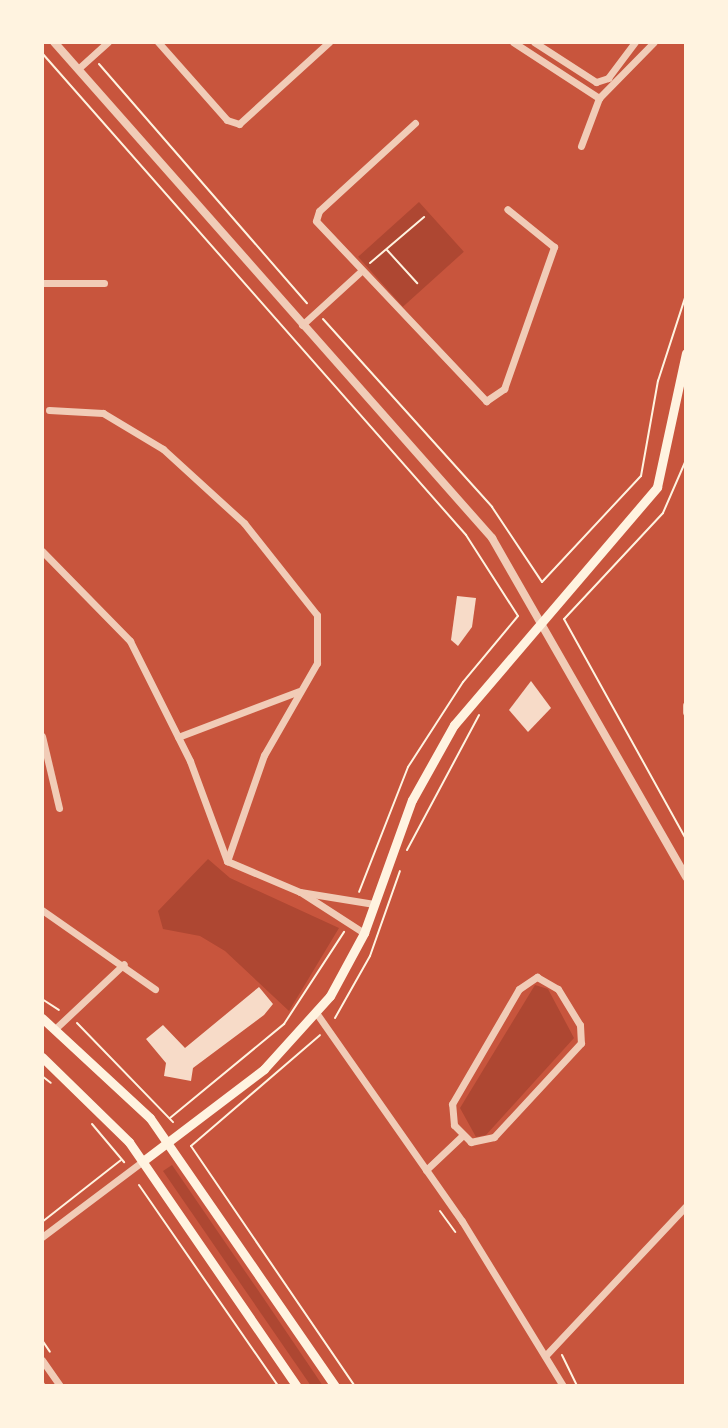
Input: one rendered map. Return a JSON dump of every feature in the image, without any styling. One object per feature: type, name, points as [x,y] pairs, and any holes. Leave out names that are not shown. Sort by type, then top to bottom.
[{"type":"main road","points":[[143,1161],[264,1069],[317,1014],[364,933],[438,751],[541,617],[657,487],[686,353]]},
{"type":"main road","points":[[42,1018],[111,1075],[169,1142],[335,1386]]},
{"type":"main road","points":[[42,1057],[97,1106],[143,1161],[297,1386]]},
{"type":"street","points":[[54,42],[476,518],[541,617],[686,877]]},
{"type":"street","points":[[79,68],[108,42]]},
{"type":"street","points":[[158,42],[227,120],[239,124],[329,42]]},
{"type":"street","points":[[513,42],[599,98]]},
{"type":"street","points":[[534,42],[600,82],[635,42]]},
{"type":"street","points":[[581,146],[599,98],[654,42]]},
{"type":"street","points":[[415,123],[317,214],[320,228],[473,396],[495,399],[554,247],[507,209]]},
{"type":"street","points":[[302,325],[360,272]]},
{"type":"street","points":[[42,283],[104,283]]},
{"type":"street","points":[[49,410],[96,411],[137,430],[268,549],[321,625],[320,655],[264,755],[227,861]]},
{"type":"street","points":[[42,551],[123,631],[178,737],[227,861],[300,892],[364,933]]},
{"type":"street","points":[[178,737],[300,690]]},
{"type":"street","points":[[686,705],[686,712]]},
{"type":"street","points":[[42,736],[59,808]]},
{"type":"street","points":[[300,892],[374,904]]},
{"type":"street","points":[[42,910],[124,964],[155,989]]},
{"type":"street","points":[[56,1028],[124,964]]},
{"type":"street","points":[[549,980],[580,1025],[581,1043],[494,1137],[476,1143],[462,1136],[452,1104],[522,984],[549,980]]},
{"type":"street","points":[[317,1014],[426,1170],[563,1386]]},
{"type":"street","points":[[426,1170],[462,1136]]},
{"type":"street","points":[[42,1237],[143,1161]]},
{"type":"street","points":[[546,1355],[686,1206]]},
{"type":"street","points":[[42,1360],[60,1386]]},
{"type":"path","points":[[42,53],[466,535],[518,616]]},
{"type":"path","points":[[360,272],[424,217]]},
{"type":"path","points":[[386,249],[417,283]]},
{"type":"path","points":[[542,582],[641,476],[658,381],[686,295]]},
{"type":"path","points":[[686,460],[663,513],[564,619],[686,839]]},
{"type":"path","points":[[42,999],[68,1016],[170,1118],[284,1024],[322,976],[347,922]]},
{"type":"path","points":[[317,1038],[324,1041]]},
{"type":"path","points":[[42,1076],[63,1093]]},
{"type":"path","points":[[82,1112],[122,1159],[135,1183]]},
{"type":"path","points":[[179,1157],[193,1148],[355,1386]]},
{"type":"path","points":[[42,1222],[122,1159]]},
{"type":"path","points":[[153,1175],[139,1185],[278,1386]]},
{"type":"path","points":[[438,1207],[462,1243]]},
{"type":"path","points":[[572,1345],[561,1356],[577,1386]]},
{"type":"path","points":[[42,1381],[45,1386]]},
{"type":"shaded area","points":[[419,202],[464,252],[403,307],[358,257]]},
{"type":"shaded area","points":[[208,859],[230,878],[339,928],[289,1011],[225,951],[200,936],[163,929],[158,911]]},
{"type":"shaded area","points":[[535,985],[548,989],[574,1038],[486,1135],[476,1137],[460,1108]]},
{"type":"shaded area","points":[[172,1165],[323,1386],[311,1386],[163,1171]]},
{"type":"building","points":[[457,596],[476,598],[472,627],[458,646],[451,640]]},
{"type":"building","points":[[531,681],[551,708],[528,732],[509,710]]},
{"type":"building","points":[[259,987],[273,1004],[264,1015],[193,1068],[191,1081],[164,1076],[166,1063],[146,1039],[163,1025],[185,1048]]}]
